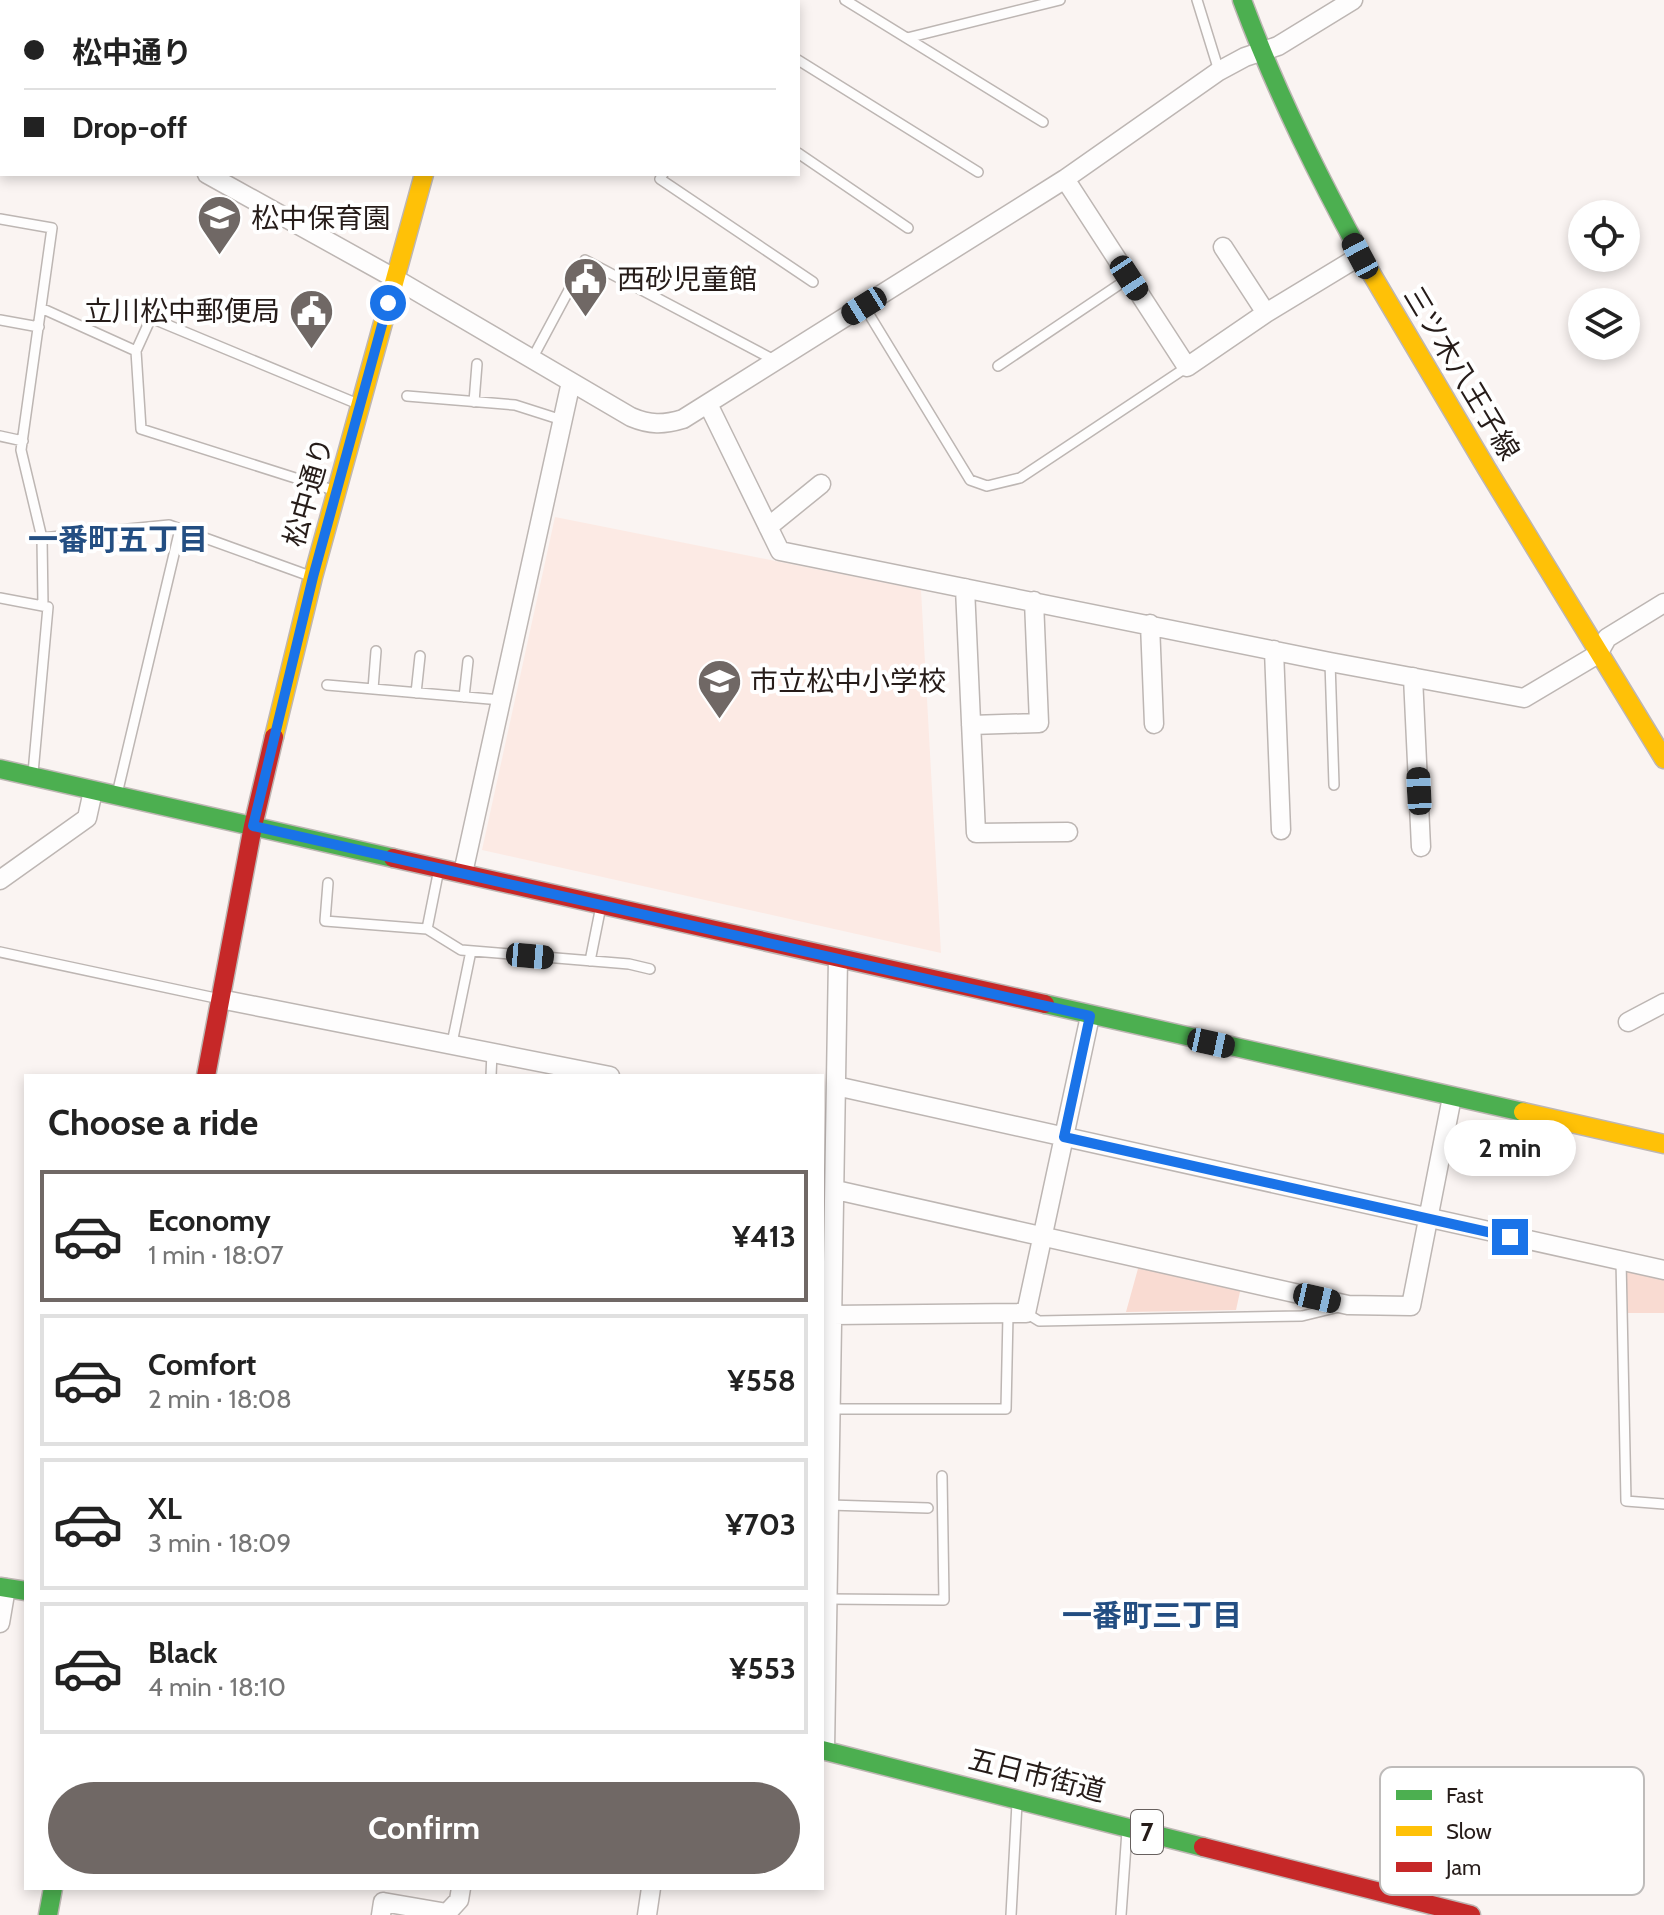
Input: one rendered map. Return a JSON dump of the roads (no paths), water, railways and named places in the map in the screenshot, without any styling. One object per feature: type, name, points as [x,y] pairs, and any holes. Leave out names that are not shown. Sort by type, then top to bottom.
[{"type":"street","name":"三ツ木八王子線","points":[[1242,0],[1260,52],[1305,153],[1360,256],[1664,759]]},
{"type":"street","points":[[211,176],[394,278],[631,417],[654,425],[683,419],[708,404],[1065,179],[1219,71],[1245,57],[1278,46],[1353,0]]},
{"type":"street","name":"松中通り","points":[[206,1074],[253,826],[313,577],[423,176]]},
{"type":"street","points":[[1065,179],[1187,367],[1266,313],[1360,256]]},
{"type":"street","points":[[1223,247],[1266,313]]},
{"type":"street","points":[[463,873],[571,382]]},
{"type":"street","points":[[708,404],[780,551],[1524,698],[1598,654],[1607,638],[1664,603]]},
{"type":"street","points":[[768,527],[821,484]]},
{"type":"street","points":[[965,588],[976,833],[1068,832]]},
{"type":"street","points":[[971,725],[1039,723],[1034,601]]},
{"type":"street","points":[[1150,624],[1154,724]]},
{"type":"street","points":[[1274,650],[1281,830]]},
{"type":"street","points":[[1413,677],[1421,847]]},
{"type":"street","points":[[0,769],[1664,1144]]},
{"type":"street","points":[[0,880],[87,818],[93,791]]},
{"type":"street","points":[[824,1750],[836,1190],[829,1118],[836,1086],[838,958]]},
{"type":"street","points":[[220,999],[452,1043],[570,1072],[590,1074]]},
{"type":"street","points":[[1628,1022],[1664,1003]]},
{"type":"street","points":[[833,1315],[1017,1314],[1043,1236],[1090,1016]]},
{"type":"street","points":[[836,1086],[1664,1270]]},
{"type":"street","points":[[836,1190],[1348,1305],[1411,1306],[1452,1097]]},
{"type":"street","points":[[0,1623],[3,1588],[24,1591]]},
{"type":"street","name":"五日市街道","points":[[824,1750],[1380,1892]]},
{"type":"street","points":[[48,1915],[53,1890]]},
{"type":"street","points":[[381,1915],[383,1902],[447,1913],[459,1900],[461,1890]]},
{"type":"street","points":[[647,1915],[651,1890]]},
{"type":"street","name":"五日市街道","points":[[1393,1895],[1471,1915]]},
{"type":"lane","points":[[845,0],[1043,122]]},
{"type":"lane","points":[[907,38],[1060,0]]},
{"type":"lane","points":[[1197,0],[1219,71]]},
{"type":"lane","points":[[800,61],[978,172]]},
{"type":"lane","points":[[800,154],[908,228]]},
{"type":"lane","points":[[662,176],[660,179],[813,282]]},
{"type":"lane","points":[[0,219],[52,228],[21,450],[42,538],[43,606]]},
{"type":"lane","points":[[532,359],[585,260],[777,362]]},
{"type":"lane","points":[[998,366],[1129,278]]},
{"type":"lane","points":[[864,306],[970,480],[987,486],[1020,478],[1187,367]]},
{"type":"lane","points":[[41,308],[136,351]]},
{"type":"lane","points":[[338,492],[141,429],[136,351],[151,318],[361,405]]},
{"type":"lane","points":[[0,320],[39,327]]},
{"type":"lane","points":[[474,402],[477,364]]},
{"type":"lane","points":[[407,396],[515,405],[562,420]]},
{"type":"lane","points":[[0,436],[23,441]]},
{"type":"lane","points":[[42,538],[169,525],[313,577]]},
{"type":"lane","points":[[116,796],[180,529]]},
{"type":"lane","points":[[0,598],[48,607],[32,776]]},
{"type":"lane","points":[[373,689],[376,651]]},
{"type":"lane","points":[[416,693],[420,656]]},
{"type":"lane","points":[[464,697],[468,661]]},
{"type":"lane","points":[[1330,662],[1334,785]]},
{"type":"lane","points":[[327,685],[501,700]]},
{"type":"lane","points":[[427,929],[439,868]]},
{"type":"lane","points":[[328,883],[325,921],[427,929],[461,950],[650,969]]},
{"type":"lane","points":[[590,961],[601,905]]},
{"type":"lane","points":[[452,1043],[471,951]]},
{"type":"lane","points":[[0,952],[220,999]]},
{"type":"lane","points":[[491,1074],[492,1052]]},
{"type":"lane","points":[[1621,1260],[1626,1501],[1664,1504]]},
{"type":"lane","points":[[831,1409],[1006,1409],[1017,1314],[1039,1321],[1302,1316],[1348,1305]]},
{"type":"lane","points":[[828,1599],[944,1600],[942,1476]]},
{"type":"lane","points":[[829,1505],[928,1508]]},
{"type":"lane","points":[[1011,1915],[1017,1799]]},
{"type":"lane","points":[[1121,1915],[1127,1827]]},
{"type":"place","name":"松中保育園","points":[[220,257]]},
{"type":"place","name":"西砂児童館","points":[[586,318]]},
{"type":"place","name":"立川松中郵便局","points":[[311,350]]},
{"type":"place","name":"市立松中小学校","points":[[719,720]]},
{"type":"district","name":"一番町五丁目","points":[[118,540]]},
{"type":"district","name":"一番町三丁目","points":[[1152,1616]]}]
